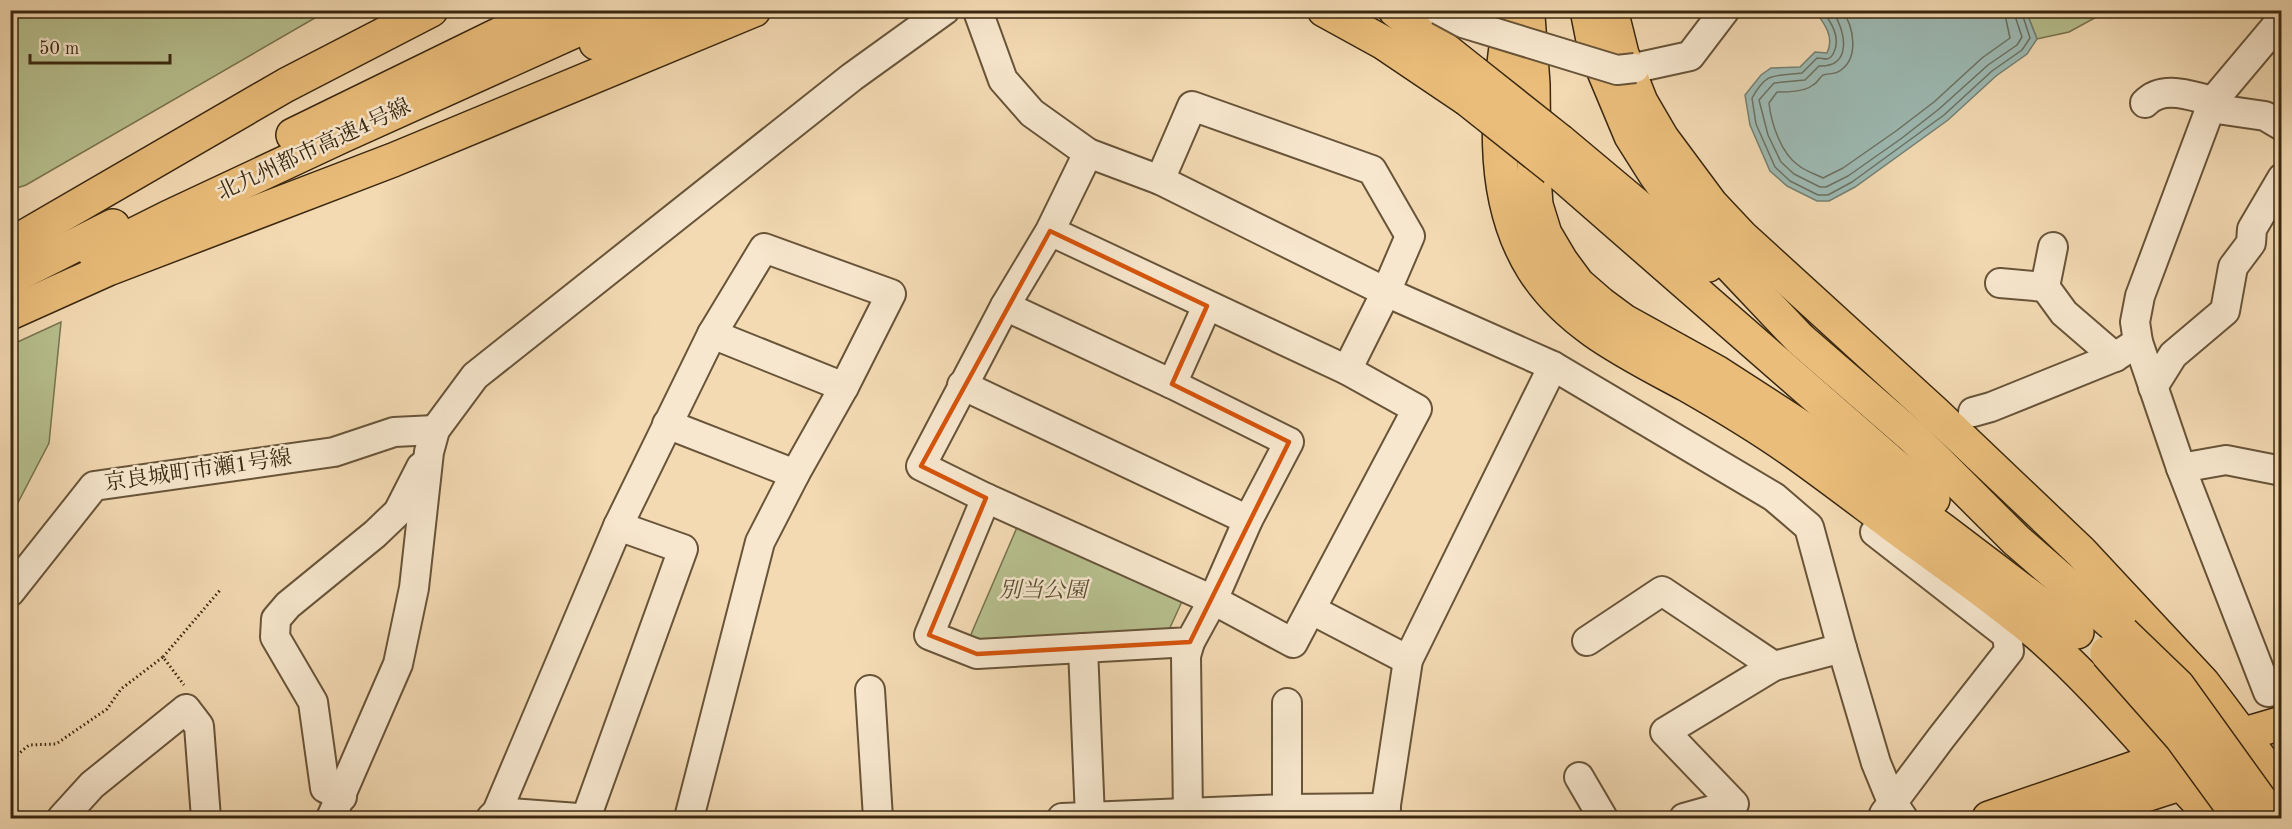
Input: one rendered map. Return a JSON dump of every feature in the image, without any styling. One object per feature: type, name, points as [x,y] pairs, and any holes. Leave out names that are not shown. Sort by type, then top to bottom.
[{"type":"highway","points":[[10,244],[286,85],[431,10]]},
{"type":"highway","points":[[10,278],[281,141],[549,10]]},
{"type":"highway","name":"北九州都市高速4号線","points":[[10,297],[167,218],[621,10]]},
{"type":"highway","points":[[342,136],[414,112],[678,10]]},
{"type":"highway","points":[[10,313],[108,269],[393,160],[754,10]]},
{"type":"highway","points":[[1324,10],[1470,86]]},
{"type":"highway","points":[[1395,10],[1470,86],[1914,438]]},
{"type":"highway","points":[[1511,10],[1502,75],[1500,156],[1502,186],[1509,216],[1519,243],[1549,292],[1591,330],[1715,401],[1790,448],[1990,597],[2039,636],[2091,684],[2214,819]]},
{"type":"highway","points":[[1527,10],[1533,84],[1536,205],[1545,234],[1578,284],[1624,321],[1718,373],[1809,432],[2077,632],[2115,643],[2178,686],[2273,819]]},
{"type":"highway","points":[[1587,10],[1595,50],[1631,136],[1681,210],[1800,339],[1914,438],[2115,643],[2240,819]]},
{"type":"highway","points":[[1611,10],[1622,54],[1641,102],[1662,138],[1711,204],[1742,237],[1936,414],[2081,552],[2262,748],[2282,788]]},
{"type":"highway","points":[[1557,155],[1956,518],[2077,632]]},
{"type":"highway","points":[[2074,819],[2180,784],[2262,748],[2282,723]]},
{"type":"highway","points":[[1989,819],[2160,759],[2262,748]]},
{"type":"street","points":[[336,808],[325,788],[313,702],[275,637],[276,619],[288,605],[375,534],[398,512],[432,441],[475,376],[852,77],[945,10]]},
{"type":"street","points":[[1439,10],[1463,23],[1617,70],[1690,56],[1725,10]]},
{"type":"street","points":[[852,77],[983,12],[1002,80],[1032,113],[1088,153],[1160,180],[1386,292],[1553,366],[1774,497],[1809,526],[1842,648],[1892,813]]},
{"type":"street","points":[[1973,412],[1991,407],[2126,350],[2140,296],[2212,105],[2282,19]]},
{"type":"street","points":[[2145,103],[2152,95],[2174,92],[2212,105],[2265,116],[2282,126]]},
{"type":"street","points":[[1160,180],[1192,106],[1372,170],[1410,236],[1386,292],[1347,370]]},
{"type":"street","points":[[1050,231],[1347,370],[1417,409],[1293,643],[1212,600],[986,498],[921,465],[1005,306],[1050,231],[1088,153]]},
{"type":"street","points":[[2153,387],[2173,356],[2225,311],[2233,267],[2251,243],[2252,229],[2282,178]]},
{"type":"street","points":[[2053,247],[2045,287],[2064,313],[2126,350],[2153,387],[2181,468],[2275,690]]},
{"type":"street","points":[[578,819],[494,815],[618,526],[712,334],[764,248],[891,294],[844,387],[760,542],[689,819]]},
{"type":"street","points":[[2000,283],[2045,287]]},
{"type":"street","points":[[1005,306],[1172,384],[1288,442],[1248,520],[1212,600],[1190,642],[1186,656],[1188,816]]},
{"type":"street","points":[[1172,384],[1208,306]]},
{"type":"street","points":[[712,334],[844,387]]},
{"type":"street","points":[[1062,819],[1188,816],[1287,809],[1385,814],[1408,660],[1553,366]]},
{"type":"street","points":[[962,385],[1248,520]]},
{"type":"street","points":[[667,424],[795,474]]},
{"type":"street","name":"京良城町市瀬1号線","points":[[10,592],[94,486],[334,452],[394,432],[432,441]]},
{"type":"street","points":[[336,808],[398,664],[414,588],[432,441]]},
{"type":"street","points":[[2181,468],[2226,460],[2282,471]]},
{"type":"street","points":[[986,498],[929,635],[976,654],[1190,642]]},
{"type":"street","points":[[586,819],[682,549],[618,526]]},
{"type":"street","points":[[1875,532],[2007,635],[2009,651],[1892,813]]},
{"type":"street","points":[[1587,640],[1662,591],[1774,666]]},
{"type":"street","points":[[1312,610],[1408,660]]},
{"type":"street","points":[[1083,648],[1090,818]]},
{"type":"street","points":[[1737,811],[1665,732],[1774,666],[1842,648]]},
{"type":"street","points":[[870,690],[878,819]]},
{"type":"street","points":[[1287,703],[1287,809]]},
{"type":"street","points":[[62,819],[92,785],[186,709],[199,726],[206,819]]},
{"type":"street","points":[[1579,777],[1603,819]]},
{"type":"street","points":[[1684,819],[1737,811]]},
{"type":"path","points":[[162,657],[221,589]]},
{"type":"highlighted area","points":[[1050,231],[1207,306],[1172,384],[1289,442],[1190,642],[977,654],[929,635],[986,498],[921,466]]},
{"type":"green space","points":[[11,10],[327,11],[26,185],[11,190]]},
{"type":"green space","points":[[2026,11],[2144,11],[2100,15],[2069,32],[2037,39]]},
{"type":"green space","points":[[61,322],[49,443],[11,516],[11,345]]},
{"type":"green space","name":"別当公園","points":[[1018,525],[1184,597],[1168,632],[966,646]]},
{"type":"water","points":[[1815,11],[2026,11],[2037,39],[2027,54],[1996,76],[1948,120],[1855,187],[1829,201],[1817,201],[1787,186],[1770,171],[1750,125],[1745,95],[1761,75],[1771,68],[1800,67],[1815,52],[1827,53],[1829,36],[1825,25]]}]
